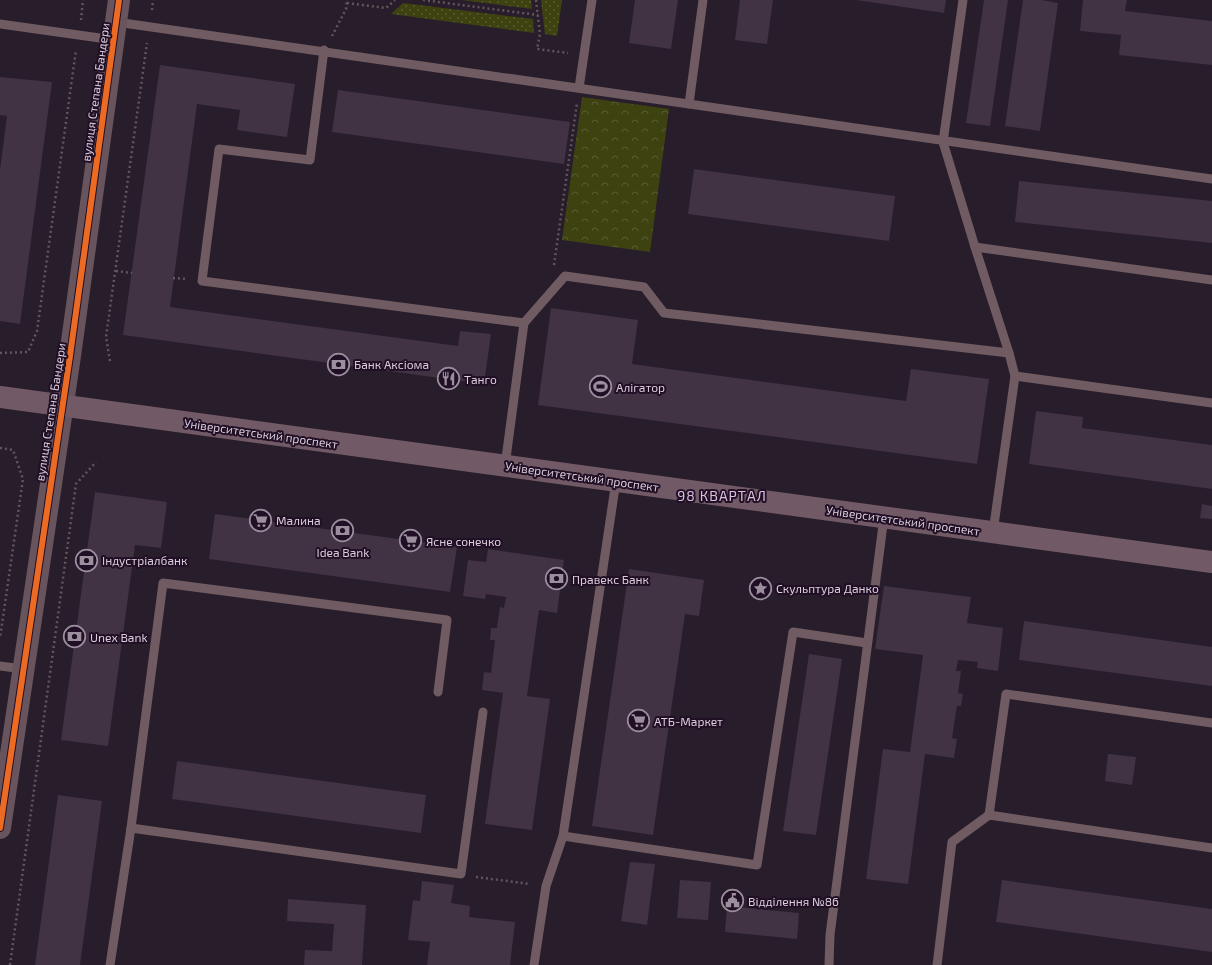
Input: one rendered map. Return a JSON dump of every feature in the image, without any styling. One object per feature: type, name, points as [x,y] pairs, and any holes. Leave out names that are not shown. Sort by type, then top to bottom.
[{"type":"main road","name":"Університетський проспект","points":[[0,397],[1212,562]]},
{"type":"street","name":"вулиця Степана Бандери","points":[[0,828],[62,406],[119,0]]},
{"type":"lane","points":[[579,88],[592,0]]},
{"type":"lane","points":[[689,104],[703,0]]},
{"type":"lane","points":[[963,0],[943,142],[1010,354],[1015,376],[993,532]]},
{"type":"lane","points":[[0,24],[78,35],[150,26],[324,50],[943,142],[1212,179]]},
{"type":"lane","points":[[324,50],[310,160],[220,149],[202,281],[524,323]]},
{"type":"lane","points":[[975,247],[1212,280]]},
{"type":"lane","points":[[505,466],[524,323],[565,276],[644,287],[664,313],[1010,354]]},
{"type":"lane","points":[[1015,376],[1212,403]]},
{"type":"lane","points":[[534,965],[546,886],[563,836],[616,481]]},
{"type":"lane","points":[[829,965],[830,935],[884,517]]},
{"type":"lane","points":[[110,965],[131,828],[163,583],[447,620],[438,692]]},
{"type":"lane","points":[[563,836],[757,865],[793,632],[867,643]]},
{"type":"lane","points":[[0,666],[23,669]]},
{"type":"lane","points":[[989,815],[1006,694],[1212,723]]},
{"type":"lane","points":[[131,828],[461,874],[483,712]]},
{"type":"lane","points":[[937,965],[952,842],[989,815],[1212,848]]},
{"type":"path","points":[[0,353],[28,352],[36,331],[83,0]]},
{"type":"path","points":[[110,362],[106,337],[154,0]]},
{"type":"path","points":[[324,50],[346,8],[347,1],[386,8],[395,0]]},
{"type":"path","points":[[424,0],[538,15]]},
{"type":"path","points":[[536,0],[540,34],[538,49],[584,55]]},
{"type":"path","points":[[549,295],[579,88]]},
{"type":"path","points":[[116,271],[132,273]]},
{"type":"path","points":[[0,448],[13,450],[23,479],[0,638]]},
{"type":"path","points":[[10,965],[76,484],[96,462]]},
{"type":"path","points":[[461,874],[546,886]]},
{"type":"green space","points":[[462,0],[531,0],[532,9]]},
{"type":"green space","points":[[541,0],[562,0],[557,36],[545,34]]},
{"type":"green space","points":[[403,3],[533,19],[534,33],[391,14]]},
{"type":"green space","points":[[582,97],[669,109],[650,252],[562,240]]},
{"type":"building","points":[[635,0],[678,0],[671,49],[629,43]]},
{"type":"building","points":[[740,0],[773,0],[767,44],[735,40]]},
{"type":"building","points":[[856,0],[946,0],[944,13]]},
{"type":"building","points":[[984,0],[1008,0],[990,126],[966,123]]},
{"type":"building","points":[[1023,0],[1042,0],[1058,3],[1040,131],[1005,126]]},
{"type":"building","points":[[1083,0],[1127,0],[1125,11],[1212,21],[1212,65],[1119,55],[1121,35],[1080,31]]},
{"type":"building","points":[[160,65],[295,84],[287,137],[237,130],[240,110],[197,104],[170,307],[458,346],[460,331],[491,334],[484,384],[123,335]]},
{"type":"building","points":[[0,77],[52,82],[20,324],[0,321],[0,170],[7,116],[0,115]]},
{"type":"building","points":[[338,90],[570,122],[564,164],[332,132]]},
{"type":"building","points":[[694,169],[895,196],[889,241],[688,214]]},
{"type":"building","points":[[1019,181],[1212,201],[1212,243],[1015,222]]},
{"type":"building","points":[[551,308],[638,320],[632,364],[906,401],[911,369],[989,379],[977,464],[538,405]]},
{"type":"building","points":[[1036,411],[1083,417],[1082,428],[1212,445],[1212,489],[1029,464]]},
{"type":"building","points":[[95,492],[167,502],[161,548],[135,545],[108,746],[61,740]]},
{"type":"building","points":[[1202,504],[1212,506],[1212,519],[1200,518]]},
{"type":"building","points":[[215,514],[457,547],[450,592],[209,559]]},
{"type":"building","points":[[488,549],[564,560],[557,613],[539,610],[527,696],[550,699],[532,830],[485,824],[503,693],[482,690],[484,672],[491,673],[495,640],[490,640],[491,628],[497,628],[500,607],[504,608],[506,597],[486,594],[485,599],[463,596],[468,560],[486,562]]},
{"type":"building","name":"АТБ-Маркет","points":[[629,569],[704,580],[699,616],[685,614],[653,835],[592,826]]},
{"type":"building","points":[[884,586],[971,597],[967,623],[1003,628],[998,671],[977,668],[978,662],[958,660],[956,671],[961,671],[958,693],[963,694],[961,706],[957,706],[952,738],[957,739],[954,758],[925,754],[908,884],[866,879],[883,749],[910,752],[923,655],[875,649]]},
{"type":"building","points":[[1024,621],[1212,647],[1212,686],[1019,660]]},
{"type":"building","points":[[809,654],[842,659],[816,835],[783,831]]},
{"type":"building","points":[[1108,754],[1136,757],[1132,785],[1105,781]]},
{"type":"building","points":[[177,761],[426,795],[421,833],[172,799]]},
{"type":"building","points":[[58,795],[102,801],[80,965],[35,965]]},
{"type":"building","points":[[630,862],[655,864],[647,925],[621,921]]},
{"type":"building","points":[[680,880],[711,882],[708,920],[677,918]]},
{"type":"building","points":[[1002,880],[1212,909],[1212,952],[996,922]]},
{"type":"building","points":[[422,881],[454,885],[451,903],[470,906],[469,917],[515,922],[510,965],[427,965],[430,942],[408,940],[413,900],[420,901]]},
{"type":"building","points":[[288,899],[366,905],[362,965],[304,965],[305,950],[332,951],[334,924],[287,921]]},
{"type":"building","points":[[727,906],[799,913],[797,939],[725,932]]},
{"type":"cycle path","points":[[0,828],[70,356],[119,0]]},
{"type":"place","name":"Банк Аксіома","points":[[338,364]]},
{"type":"place","name":"Танго","points":[[449,379]]},
{"type":"place","name":"Алігатор","points":[[600,387]]},
{"type":"place","name":"Малина","points":[[261,520]]},
{"type":"place","name":"Idea Bank","points":[[343,531]]},
{"type":"place","name":"Ясне сонечко","points":[[411,541]]},
{"type":"place","name":"Індустріалбанк","points":[[86,560]]},
{"type":"place","name":"Правекс Банк","points":[[557,579]]},
{"type":"place","name":"Скульптура Данко","points":[[761,588]]},
{"type":"place","name":"Unex Bank","points":[[75,637]]},
{"type":"place","name":"АТБ-Маркет","points":[[638,721]]},
{"type":"place","name":"Відділення №86","points":[[733,901]]},
{"type":"district","name":"98 КВАРТАЛ","points":[[722,495]]}]
